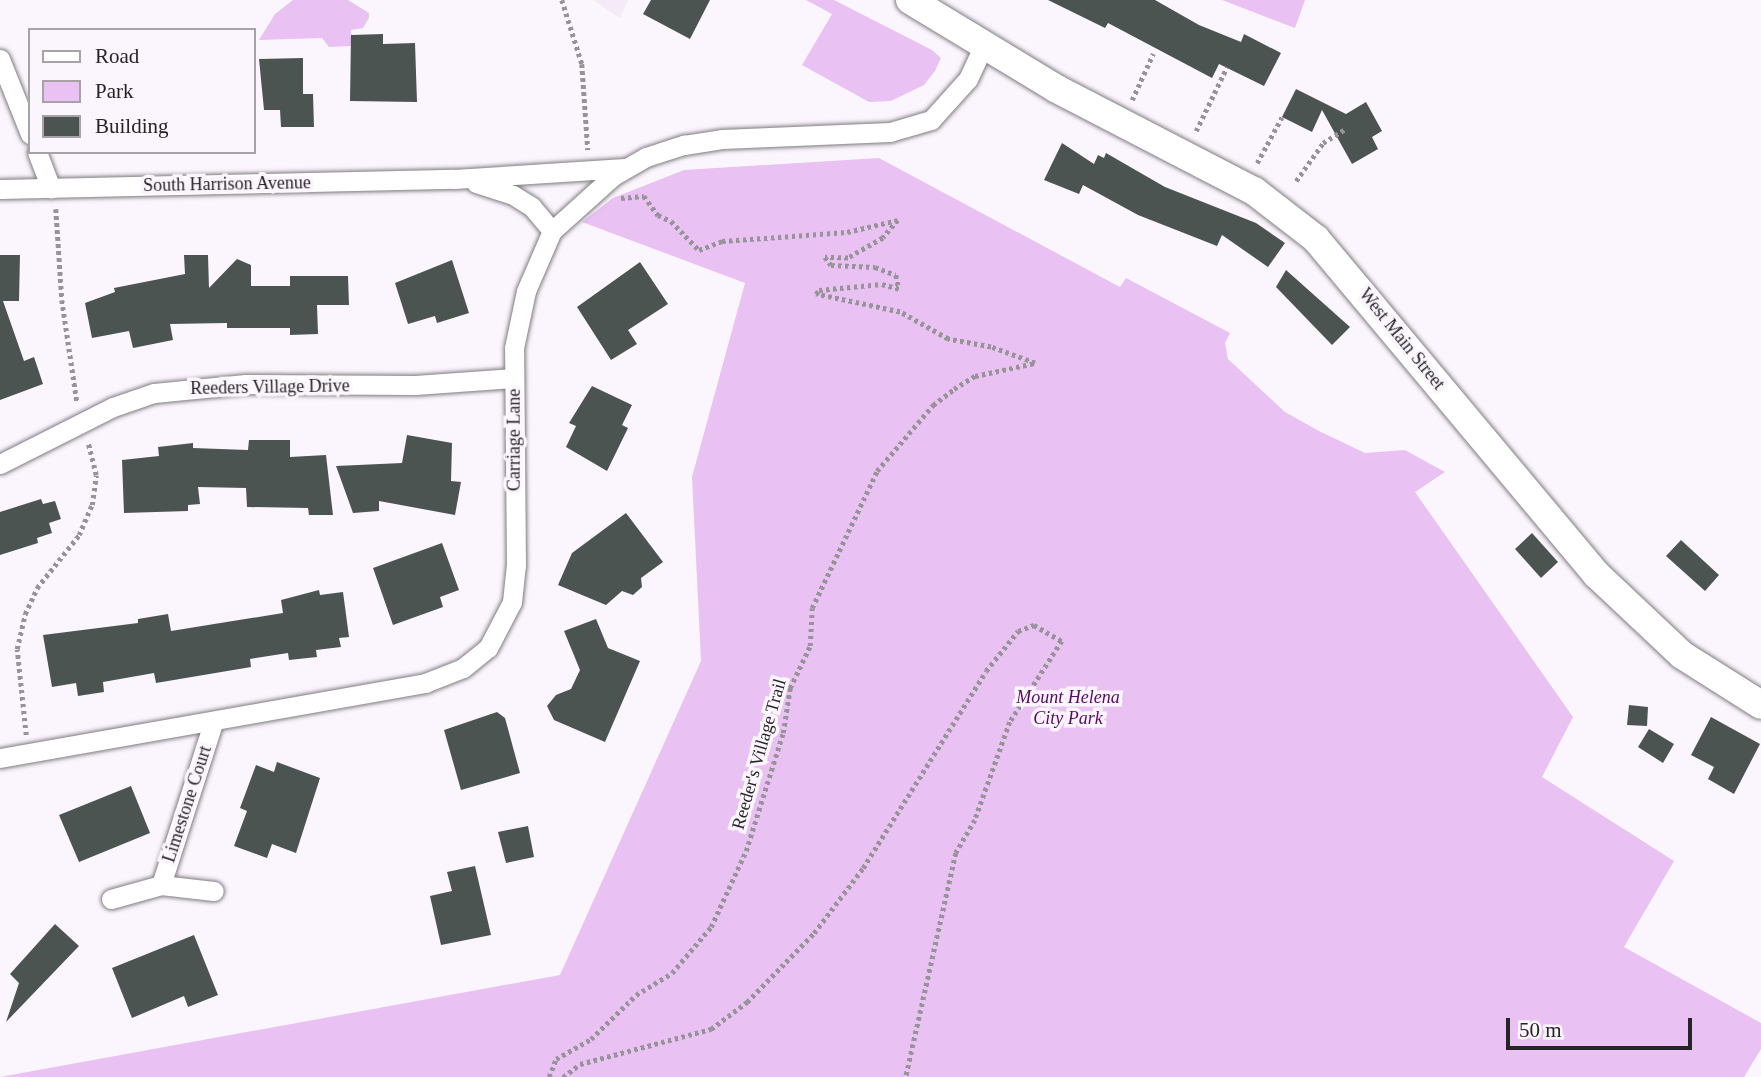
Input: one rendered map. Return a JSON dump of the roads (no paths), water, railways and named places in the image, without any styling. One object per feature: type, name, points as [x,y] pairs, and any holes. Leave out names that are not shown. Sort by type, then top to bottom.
[{"type":"street","name":"West Main Street","points":[[910,0],[1057,89],[1254,191],[1316,239],[1596,574],[1682,655],[1761,705]]},
{"type":"street","name":"Carriage Lane","points":[[0,758],[425,684],[447,677],[488,648],[512,602],[516,566],[514,348],[526,291],[552,231],[585,197],[646,157],[709,141],[890,132],[930,120],[968,79],[984,44]]},
{"type":"street","points":[[0,59],[28,129]]},
{"type":"street","points":[[38,154],[51,188]]},
{"type":"street","name":"South Harrison Avenue","points":[[0,189],[454,179],[627,168]]},
{"type":"street","name":"South Harrison Avenue","points":[[454,179],[513,195],[532,207],[552,231]]},
{"type":"street","name":"Reeders Village Drive","points":[[0,464],[113,407],[180,389],[246,384],[415,385],[514,378]]},
{"type":"street","name":"Limestone Court","points":[[160,885],[213,723]]},
{"type":"street","name":"Limestone Court","points":[[111,899],[160,885],[214,891]]},
{"type":"park label","name":"Mount Helena City Park","points":[[1068,708]]}]
